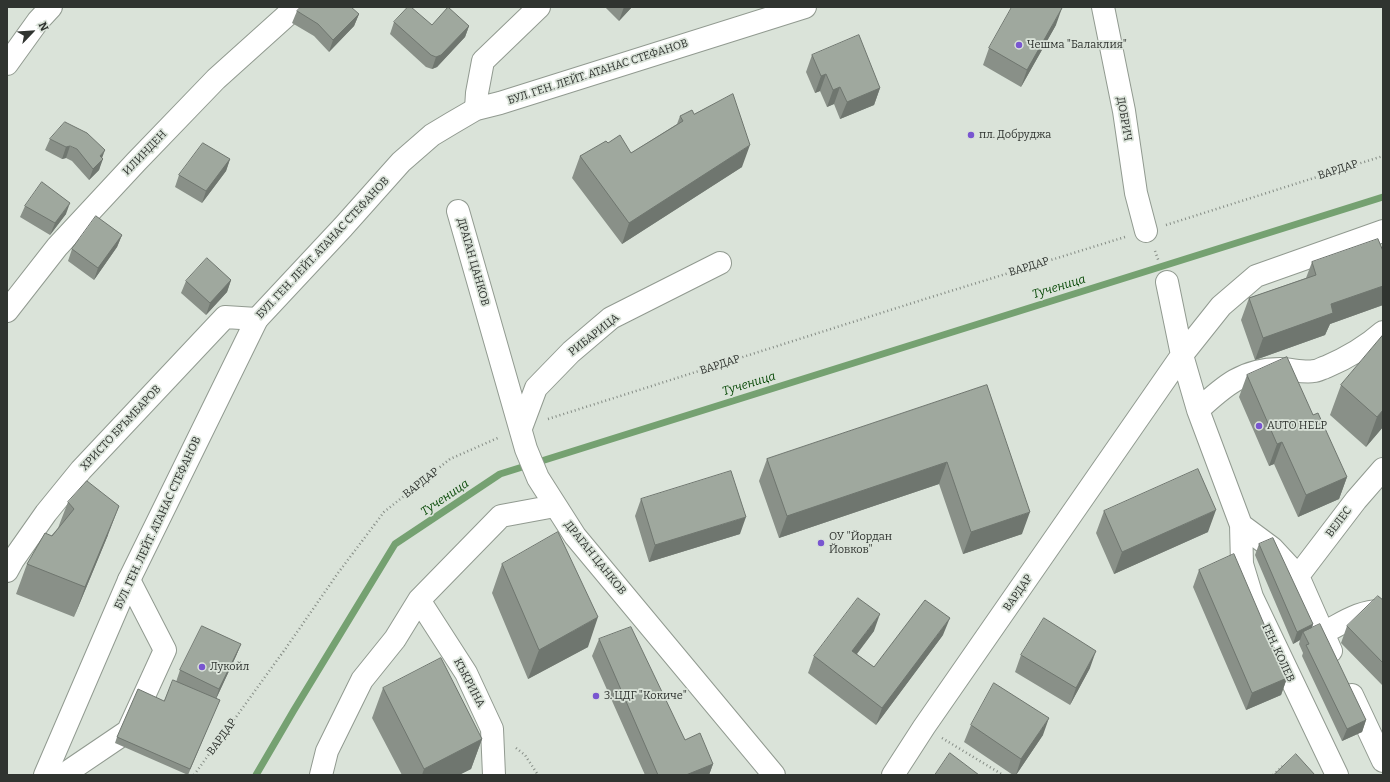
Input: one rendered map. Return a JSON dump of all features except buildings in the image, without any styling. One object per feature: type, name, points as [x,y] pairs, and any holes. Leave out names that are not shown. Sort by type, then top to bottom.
[{"type":"street","points":[[7,64],[38,21],[51,7]]},
{"type":"street","name":"ИЛИНДЕН","points":[[7,311],[57,247],[136,162],[216,79],[296,7]]},
{"type":"street","points":[[476,109],[477,93],[483,61],[539,7]]},
{"type":"street","name":"БУЛ. ГЕН. ЛЕЙТ. АТАНАС СТЕФАНОВ","points":[[45,775],[129,580],[257,319],[401,162],[432,135],[476,109],[500,103],[805,7]]},
{"type":"street","name":"ДОБРИЧ","points":[[1103,7],[1124,112],[1136,193],[1146,231]]},
{"type":"street","name":"ДРАГАН ЦАНКОВ","points":[[458,211],[527,450],[538,478],[574,536],[774,775]]},
{"type":"street","name":"ВАРДАР","points":[[893,775],[924,727],[1182,355],[1221,306],[1256,276],[1383,231]]},
{"type":"street","name":"РИБАРИЦА","points":[[521,428],[536,388],[571,352],[611,318],[720,263]]},
{"type":"street","points":[[1167,282],[1182,355]]},
{"type":"street","name":"ХРИСТО БРЪМБАРОВ","points":[[7,571],[46,513],[82,470],[225,317],[257,319]]},
{"type":"street","points":[[1198,410],[1221,389],[1240,377],[1268,369],[1289,369],[1314,372],[1340,361],[1368,345],[1383,332]]},
{"type":"street","name":"ГЕН. КОЛЕВ","points":[[1182,355],[1198,410],[1241,525],[1242,564],[1252,598],[1338,775]]},
{"type":"street","name":"ВЕЛЕС","points":[[1298,576],[1356,500],[1383,469]]},
{"type":"street","points":[[321,775],[327,750],[362,680],[395,639],[419,600],[501,516],[555,506]]},
{"type":"street","points":[[1241,525],[1272,548],[1298,576],[1341,673],[1383,761]]},
{"type":"street","points":[[63,775],[128,731],[165,650],[129,580]]},
{"type":"street","name":"КЪКРИНА","points":[[419,600],[466,672],[492,729],[494,775]]},
{"type":"street","points":[[1323,633],[1360,614],[1371,611],[1383,611]]},
{"type":"path","name":"ВАРДАР","points":[[194,775],[338,573],[384,512],[450,459],[521,428],[925,299],[1383,156]]},
{"type":"path","points":[[924,727],[1003,775]]},
{"type":"path","points":[[1273,775],[1283,766]]},
{"type":"waterway","name":"Тученица","points":[[256,775],[395,544],[500,474],[1383,197]]},
{"type":"place","name":"Чешма \"Балаклия\"","points":[[1019,45]]},
{"type":"place","name":"пл. Добруджа","points":[[971,135]]},
{"type":"place","name":"AUTO HELP","points":[[1259,426]]},
{"type":"place","name":"ОУ \"Йордан Йовков\"","points":[[821,543]]},
{"type":"place","name":"Лукойл","points":[[202,667]]},
{"type":"place","name":"3. ЦДГ \"Кокиче\"","points":[[596,696]]}]
